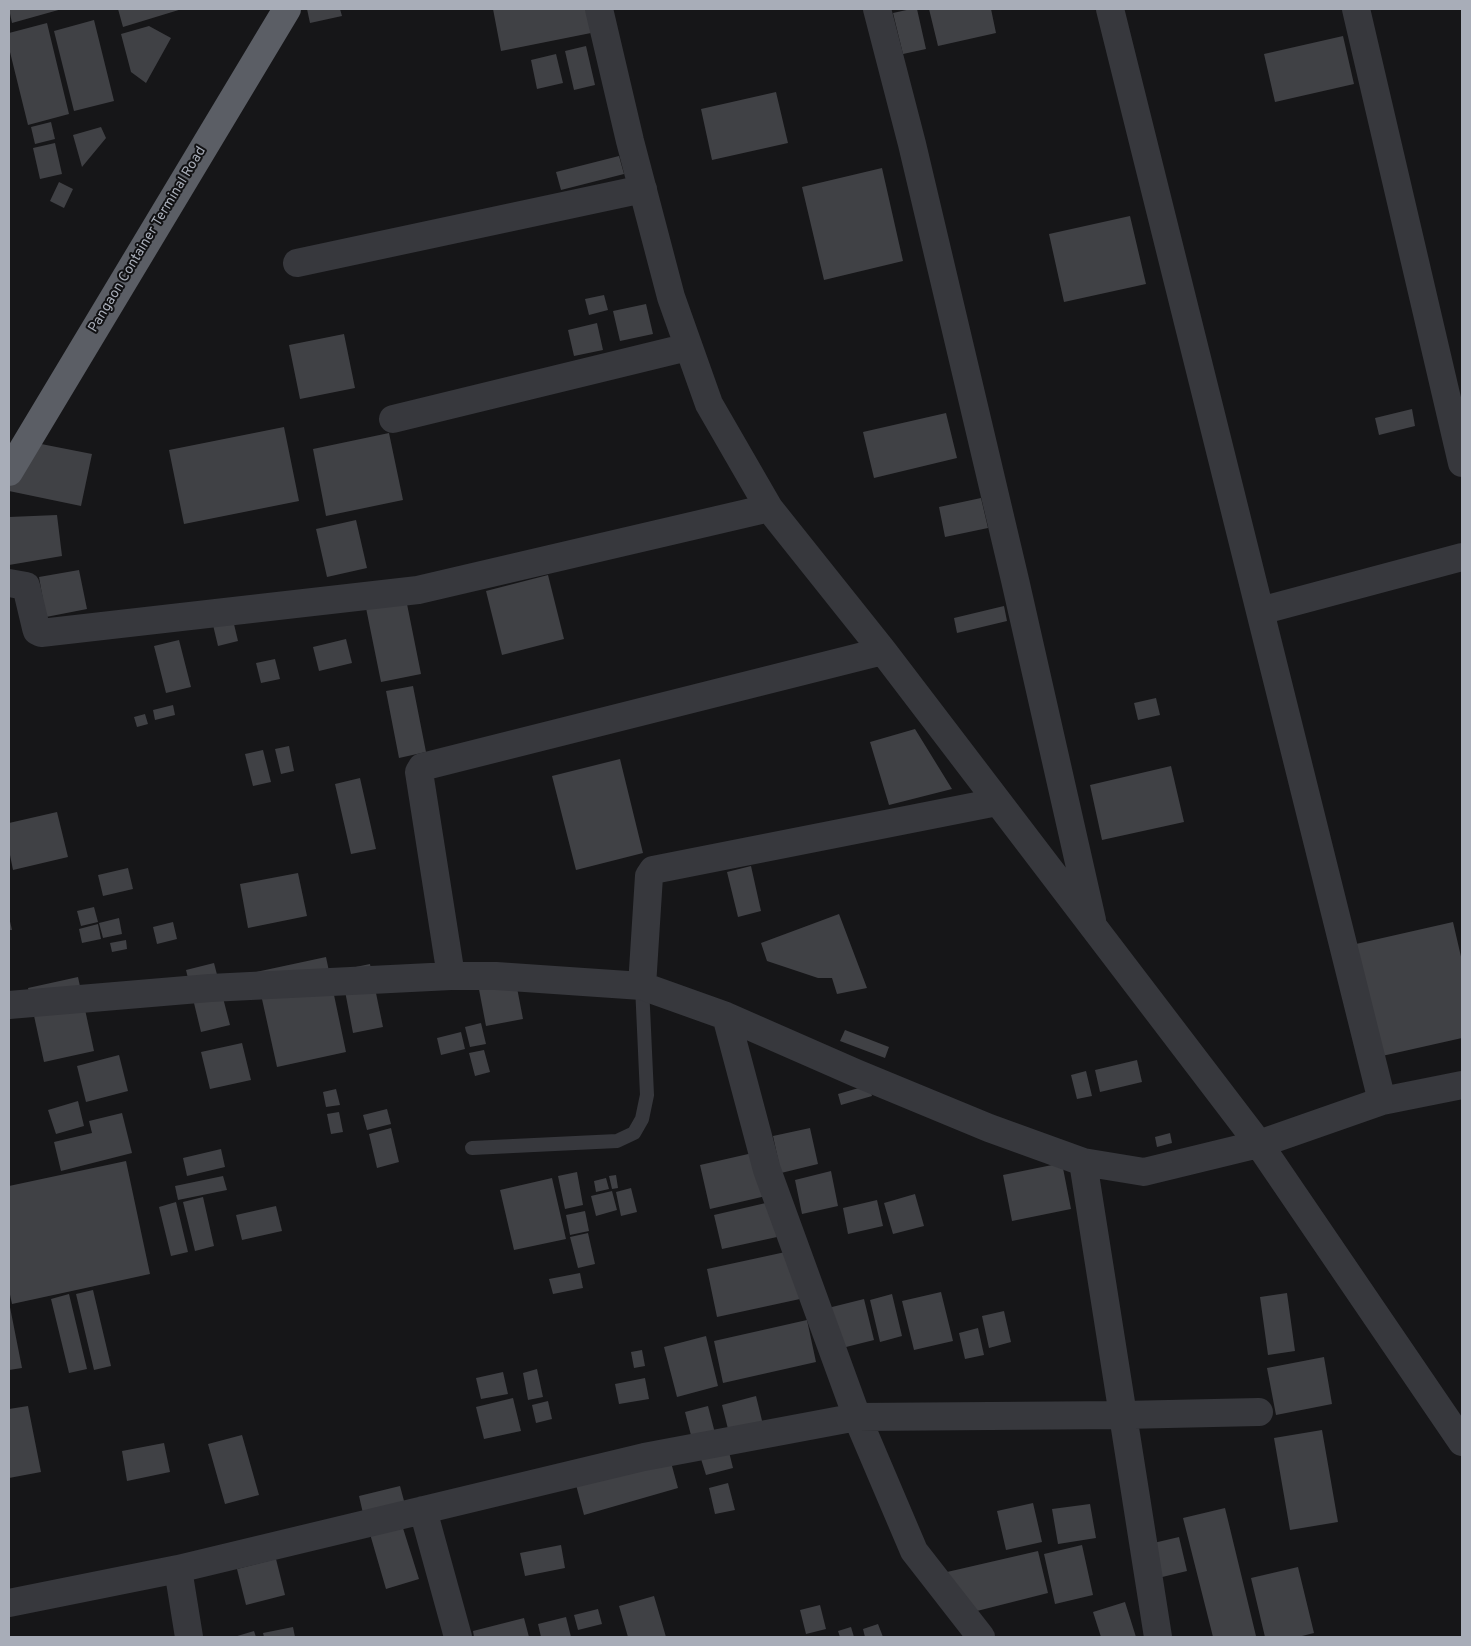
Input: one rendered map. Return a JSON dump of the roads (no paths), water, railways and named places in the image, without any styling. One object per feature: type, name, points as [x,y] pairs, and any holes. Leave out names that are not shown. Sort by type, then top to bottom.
[{"type":"highway","name":"Pangaon Container Terminal Road","points":[[9,472],[287,9]]},
{"type":"street","points":[[599,9],[671,298],[709,404],[769,508],[883,651],[1259,1144],[1462,1442]]},
{"type":"street","points":[[877,9],[912,144],[1015,580],[1094,927]]},
{"type":"street","points":[[1110,9],[1382,1101]]},
{"type":"street","points":[[1356,9],[1462,463]]},
{"type":"street","points":[[297,263],[643,189]]},
{"type":"street","points":[[393,419],[688,347]]},
{"type":"street","points":[[9,583],[26,586],[36,628],[41,633],[418,590],[769,508]]},
{"type":"street","points":[[1260,611],[1462,557]]},
{"type":"street","points":[[451,976],[419,772],[422,767],[883,651]]},
{"type":"street","points":[[642,986],[649,876],[653,870],[997,802]]},
{"type":"street","points":[[9,1005],[210,988],[451,976],[496,976],[642,986],[726,1016],[856,1073],[989,1128],[1083,1162],[1144,1172],[1259,1144],[1382,1101],[1462,1085]]},
{"type":"street","points":[[726,1016],[767,1170],[857,1417],[914,1551],[981,1637]]},
{"type":"street","points":[[1083,1162],[1158,1637]]},
{"type":"street","points":[[9,1603],[178,1569],[644,1456],[857,1417],[1259,1412]]},
{"type":"street","points":[[423,1510],[458,1637]]},
{"type":"street","points":[[178,1569],[189,1637]]},
{"type":"lane","points":[[472,1148],[617,1140],[634,1133],[642,1119],[647,1095],[642,986]]}]
